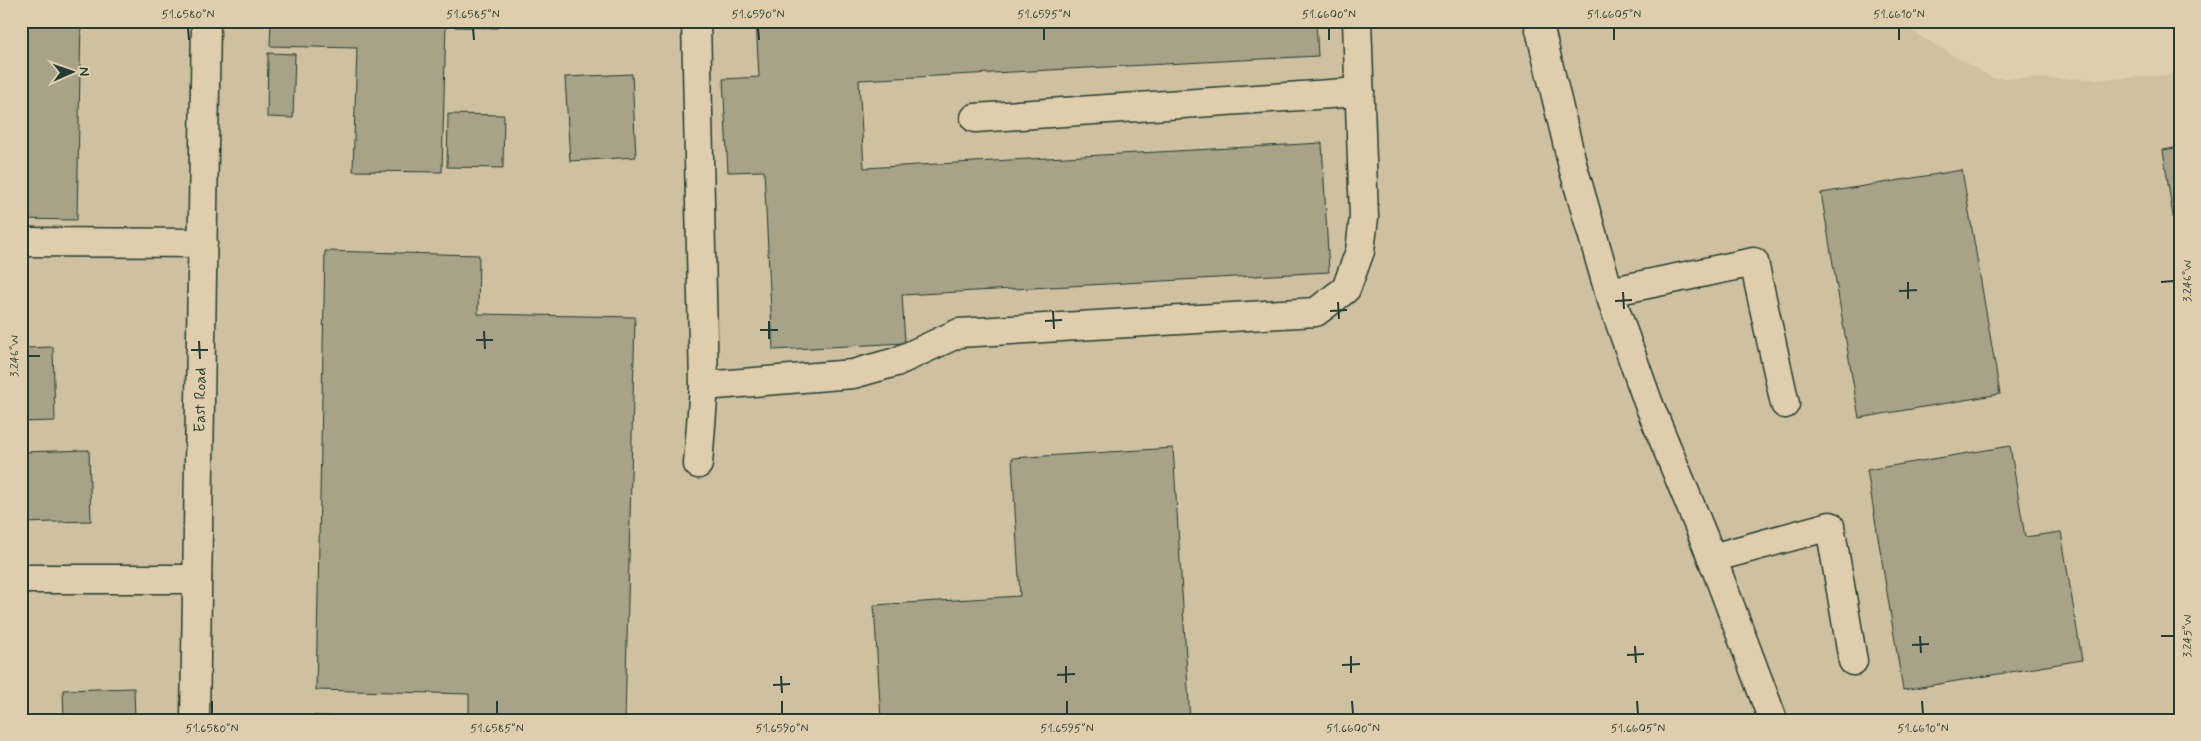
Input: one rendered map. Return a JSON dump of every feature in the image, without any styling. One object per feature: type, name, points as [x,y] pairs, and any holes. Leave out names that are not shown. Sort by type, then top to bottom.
[{"type":"street","name":"East Road","points":[[195,720],[206,21]]},
{"type":"street","points":[[696,21],[704,386],[698,464]]},
{"type":"street","points":[[704,386],[853,374],[896,362],[959,334],[1316,312],[1346,290],[1360,251],[1364,217],[1358,21]]},
{"type":"street","points":[[1538,21],[1573,167],[1609,292],[1648,402],[1712,558],[1772,720]]},
{"type":"street","points":[[975,118],[1360,92]]},
{"type":"street","points":[[21,242],[203,243]]},
{"type":"street","points":[[1609,292],[1754,262],[1785,404]]},
{"type":"street","points":[[1712,558],[1830,526],[1852,661]]},
{"type":"street","points":[[21,579],[197,578]]},
{"type":"shaded area","points":[[21,21],[1894,21],[1992,78],[2112,79],[2180,74],[2180,720],[21,720]]},
{"type":"building","points":[[21,21],[81,21],[77,220],[21,219]]},
{"type":"building","points":[[271,21],[446,21],[442,172],[353,171],[357,48],[270,46]]},
{"type":"building","points":[[455,21],[499,21],[498,28],[455,27]]},
{"type":"building","points":[[756,21],[1316,21],[1318,56],[859,80],[864,168],[1322,143],[1329,272],[902,295],[905,343],[773,350],[764,171],[728,172],[723,79],[759,77]]},
{"type":"building","points":[[268,53],[295,54],[293,118],[267,117]]},
{"type":"building","points":[[632,74],[636,157],[570,161],[565,77]]},
{"type":"building","points":[[448,114],[504,115],[503,168],[447,167]]},
{"type":"building","points":[[2180,147],[2180,263],[2163,150]]},
{"type":"building","points":[[1962,170],[2000,394],[1859,418],[1821,193]]},
{"type":"building","points":[[325,251],[479,255],[478,314],[635,317],[625,720],[469,720],[469,694],[316,690]]},
{"type":"building","points":[[53,347],[55,421],[21,422],[21,348]]},
{"type":"building","points":[[2010,446],[2025,537],[2061,532],[2082,660],[1903,690],[1867,470]]},
{"type":"building","points":[[1173,448],[1190,720],[881,720],[874,605],[1020,596],[1012,458]]},
{"type":"building","points":[[89,450],[91,521],[21,523],[21,452]]},
{"type":"building","points":[[134,688],[135,720],[64,720],[63,690]]},
{"type":"building","points":[[291,715],[448,719],[448,720],[291,720]]}]
